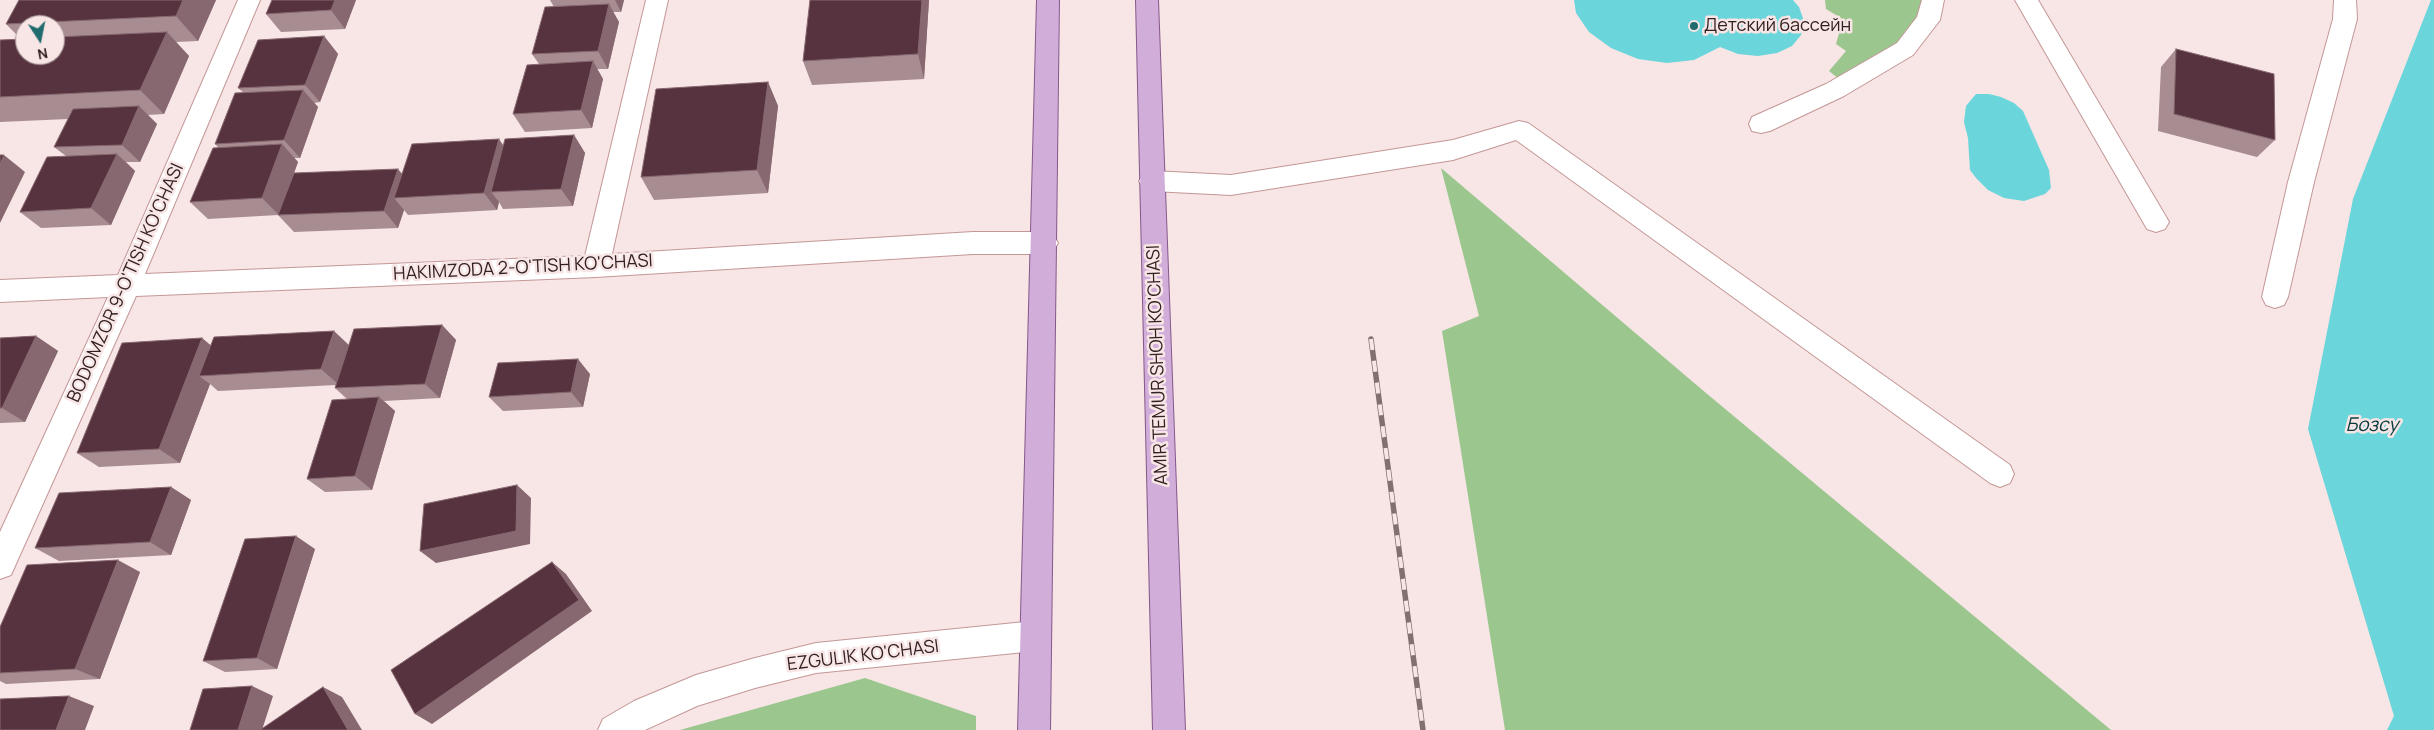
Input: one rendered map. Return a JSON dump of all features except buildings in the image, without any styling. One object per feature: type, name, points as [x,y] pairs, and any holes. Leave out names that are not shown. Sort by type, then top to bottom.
[{"type":"main road","points":[[1034,730],[1045,243],[1048,0]]},
{"type":"main road","name":"AMIR TEMUR SHOH KO'CHASI","points":[[1147,0],[1169,730]]},
{"type":"street","name":"BODOMZOR 9-O'TISH KO'CHASI","points":[[0,565],[127,286],[249,0]]},
{"type":"street","points":[[596,266],[657,0]]},
{"type":"street","points":[[1761,124],[1835,90],[1905,49],[1928,20],[1933,0]]},
{"type":"street","points":[[2026,0],[2156,222]]},
{"type":"street","points":[[2275,297],[2301,182],[2344,19],[2345,0]]},
{"type":"street","points":[[1152,180],[1231,184],[1453,150],[1519,130],[2000,474]]},
{"type":"street","name":"HAKIMZODA 2-O'TISH KO'CHASI","points":[[0,291],[596,266],[973,243],[1045,243]]},
{"type":"street","name":"EZGULIK KO'CHASI","points":[[614,730],[645,712],[696,692],[755,672],[816,658],[1035,636]]},
{"type":"green space","points":[[1825,0],[1926,0],[1910,28],[1897,43],[1839,79],[1829,71],[1846,51],[1836,44],[1842,22],[1841,18],[1826,9]]},
{"type":"green space","points":[[1441,168],[1706,393],[2111,730],[1505,730],[1442,331],[1479,316]]},
{"type":"green space","points":[[865,678],[976,716],[976,730],[680,730]]},
{"type":"water","name":"Детский бассейн","points":[[1574,0],[1793,0],[1799,7],[1804,21],[1801,35],[1792,46],[1777,53],[1758,56],[1738,54],[1720,47],[1694,60],[1667,63],[1638,59],[1611,48],[1589,32],[1576,13]]},
{"type":"water","name":"Бозсу","points":[[2431,0],[2434,0],[2434,730],[2387,730],[2394,716],[2308,429],[2353,199]]},
{"type":"water","points":[[1976,94],[1989,94],[2001,97],[2014,103],[2023,111],[2049,170],[2051,188],[2045,194],[2024,201],[2004,198],[1988,190],[1970,170],[1968,138],[1964,122],[1966,106]]},
{"type":"railway","points":[[1371,339],[1423,730]]},
{"type":"place","name":"Детский бассейн","points":[[1694,26]]}]
